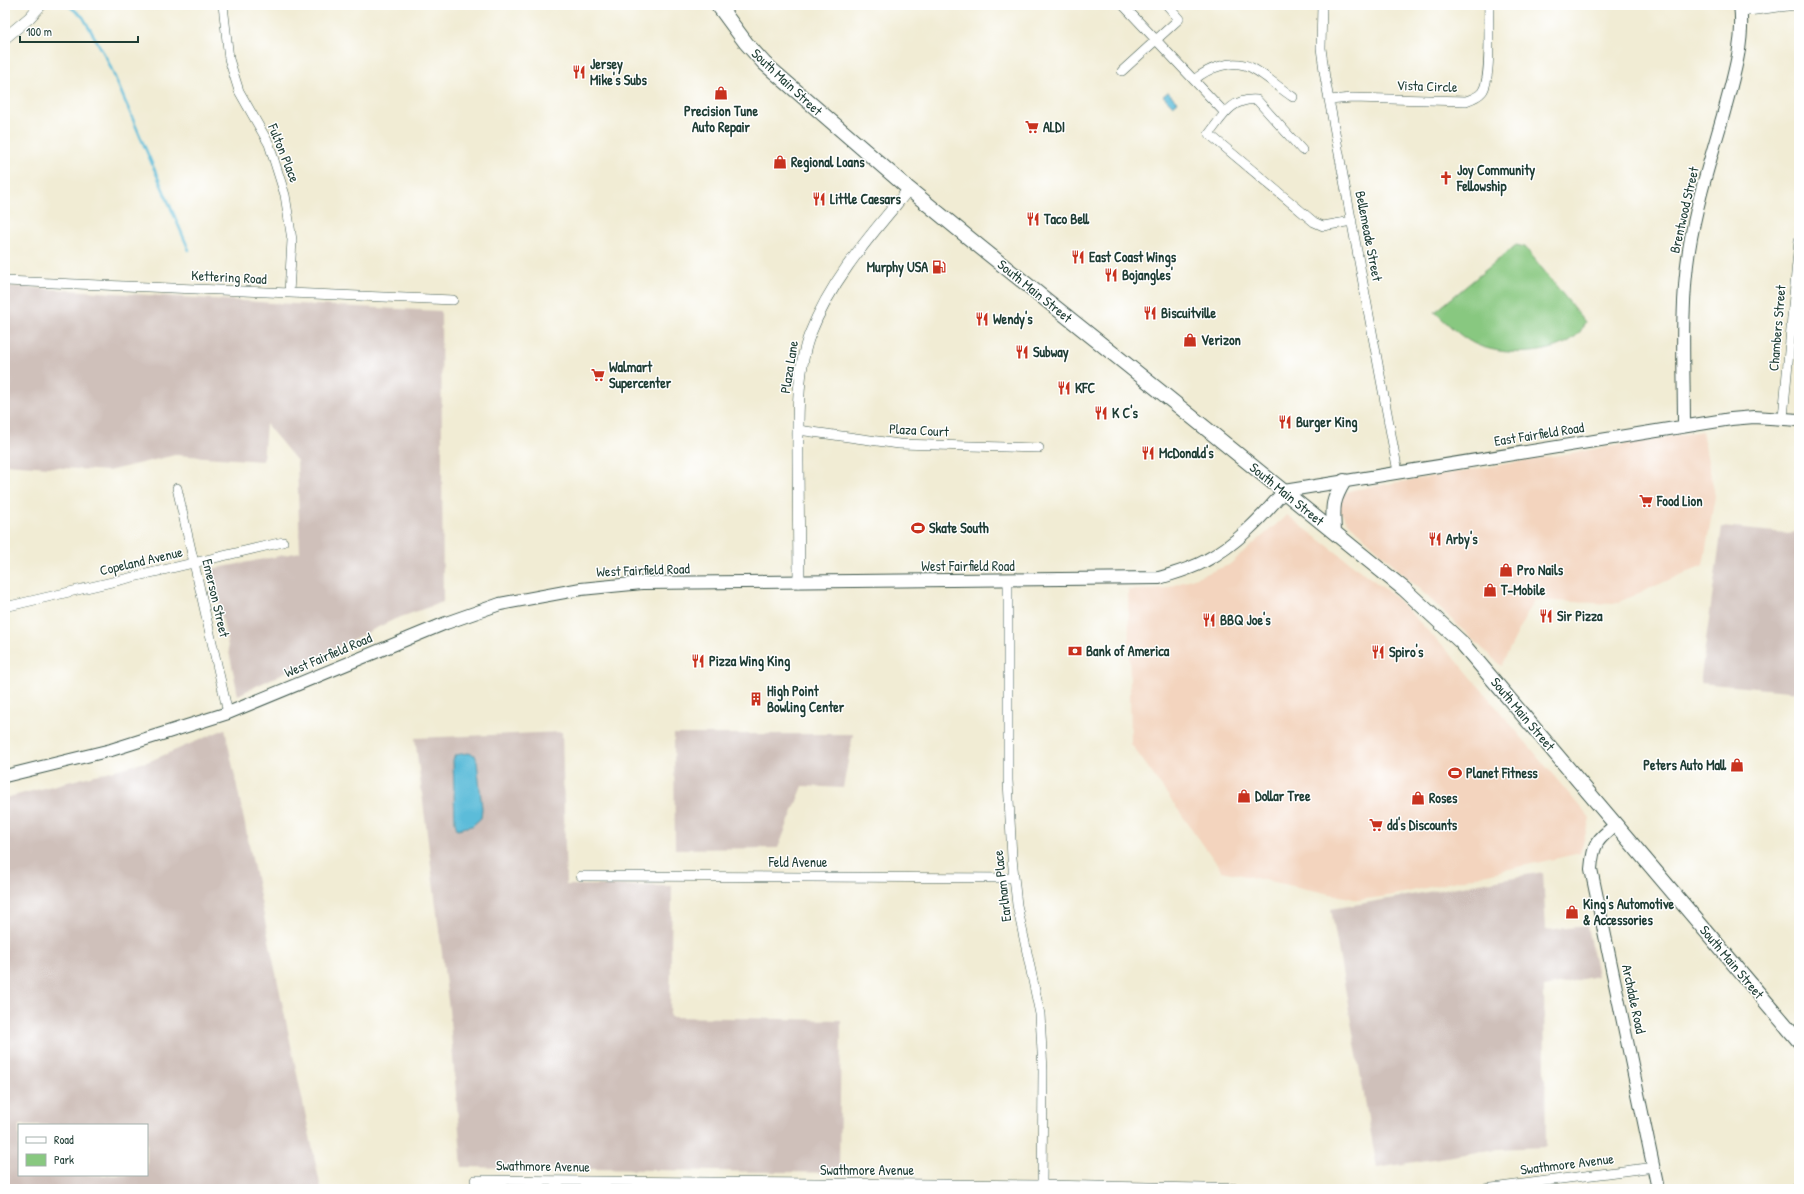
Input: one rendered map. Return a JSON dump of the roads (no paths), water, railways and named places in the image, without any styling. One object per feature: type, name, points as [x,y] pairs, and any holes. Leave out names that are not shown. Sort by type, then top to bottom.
[{"type":"main road","name":"South Main Street","points":[[718,5],[746,43],[764,63],[909,189],[1404,589],[1461,642],[1799,1041]]},
{"type":"main road","name":"Brentwood Street","points":[[1684,426],[1686,280],[1689,250],[1698,207],[1735,72],[1739,45],[1741,9]]},
{"type":"main road","name":"East Fairfield Road","points":[[1284,491],[1684,426],[1754,417],[1799,420]]},
{"type":"main road","points":[[1334,532],[1333,509],[1335,498],[1344,481]]},
{"type":"main road","name":"West Fairfield Road","points":[[5,776],[111,750],[228,713],[446,623],[500,604],[600,586],[642,583],[1008,581],[1159,578],[1183,571],[1206,561],[1253,525],[1284,491]]},
{"type":"main road","name":"Archdale Road","points":[[1616,825],[1600,837],[1592,853],[1591,869],[1658,1189]]},
{"type":"street","points":[[5,38],[29,18],[40,5]]},
{"type":"street","name":"Fulton Place","points":[[223,5],[229,59],[239,91],[269,144],[285,195],[292,240],[289,294]]},
{"type":"street","points":[[1123,5],[1225,113]]},
{"type":"street","points":[[1122,71],[1179,19],[1167,5]]},
{"type":"street","name":"Bellemeade Street","points":[[1322,5],[1321,48],[1329,100],[1398,472]]},
{"type":"street","name":"Vista Circle","points":[[1329,100],[1352,98],[1466,101],[1475,98],[1482,91],[1488,74],[1489,5]]},
{"type":"street","points":[[1741,9],[1795,5]]},
{"type":"street","points":[[1194,80],[1201,74],[1214,68],[1226,65],[1243,65],[1251,67],[1293,97]]},
{"type":"street","points":[[1302,150],[1257,100],[1247,99],[1238,101],[1225,113],[1209,134],[1314,222],[1322,226],[1352,221]]},
{"type":"street","name":"Plaza Lane","points":[[799,582],[798,430],[800,383],[810,335],[828,295],[846,266],[909,189]]},
{"type":"street","name":"Chambers Street","points":[[1783,418],[1799,240]]},
{"type":"street","name":"Kettering Road","points":[[5,281],[453,300]]},
{"type":"street","name":"Plaza Court","points":[[798,430],[899,444],[1040,448]]},
{"type":"street","name":"Emerson Street","points":[[177,488],[228,713]]},
{"type":"street","name":"Copeland Avenue","points":[[5,607],[283,542]]},
{"type":"street","name":"Earlham Place","points":[[1008,581],[1008,780],[1017,905],[1040,1014],[1043,1070],[1042,1185]]},
{"type":"street","name":"Feld Avenue","points":[[581,876],[1014,878]]},
{"type":"street","name":"Swathmore Avenue","points":[[1484,1189],[1654,1168]]},
{"type":"street","name":"Swathmore Avenue","points":[[475,1180],[1042,1185],[1258,1189]]},
{"type":"street","points":[[1791,1189],[1799,1187]]},
{"type":"water","points":[[1168,92],[1178,102],[1173,106],[1163,96]]},
{"type":"water","points":[[468,753],[475,755],[477,761],[482,808],[481,818],[472,826],[457,829],[455,823],[453,760],[455,755]]},
{"type":"waterway","points":[[68,5],[83,17],[107,59],[189,250]]},
{"type":"place","name":"Jersey Mike's Subs","points":[[579,72]]},
{"type":"place","name":"Precision Tune Auto Repair","points":[[721,93]]},
{"type":"place","name":"ALDI","points":[[1032,127]]},
{"type":"place","name":"Regional Loans","points":[[780,162]]},
{"type":"place","name":"Joy Community Fellowship","points":[[1446,178]]},
{"type":"place","name":"Little Caesars","points":[[819,199]]},
{"type":"place","name":"Taco Bell","points":[[1033,219]]},
{"type":"place","name":"East Coast Wings","points":[[1078,257]]},
{"type":"place","name":"Murphy USA","points":[[939,267]]},
{"type":"place","name":"Bojangles'","points":[[1111,275]]},
{"type":"place","name":"Biscuitville","points":[[1150,313]]},
{"type":"place","name":"Wendy's","points":[[982,319]]},
{"type":"place","name":"Verizon","points":[[1190,340]]},
{"type":"place","name":"Subway","points":[[1022,352]]},
{"type":"place","name":"Walmart Supercenter","points":[[598,375]]},
{"type":"place","name":"KFC","points":[[1064,388]]},
{"type":"place","name":"K C's","points":[[1101,413]]},
{"type":"place","name":"Burger King","points":[[1285,422]]},
{"type":"place","name":"McDonald's","points":[[1148,453]]},
{"type":"place","name":"Food Lion","points":[[1646,501]]},
{"type":"place","name":"Skate South","points":[[918,528]]},
{"type":"place","name":"Arby's","points":[[1435,539]]},
{"type":"place","name":"Pro Nails","points":[[1506,570]]},
{"type":"place","name":"T-Mobile","points":[[1490,590]]},
{"type":"place","name":"Sir Pizza","points":[[1546,616]]},
{"type":"place","name":"BBQ Joe's","points":[[1209,620]]},
{"type":"place","name":"Bank of America","points":[[1075,651]]},
{"type":"place","name":"Spiro's","points":[[1378,652]]},
{"type":"place","name":"Pizza Wing King","points":[[698,661]]},
{"type":"place","name":"High Point Bowling Center","points":[[756,699]]},
{"type":"place","name":"Peters Auto Mall","points":[[1737,765]]},
{"type":"place","name":"Planet Fitness","points":[[1455,773]]},
{"type":"place","name":"Dollar Tree","points":[[1244,796]]},
{"type":"place","name":"Roses","points":[[1418,798]]},
{"type":"place","name":"dd's Discounts","points":[[1376,825]]},
{"type":"place","name":"King's Automotive & Accessories","points":[[1572,912]]}]
